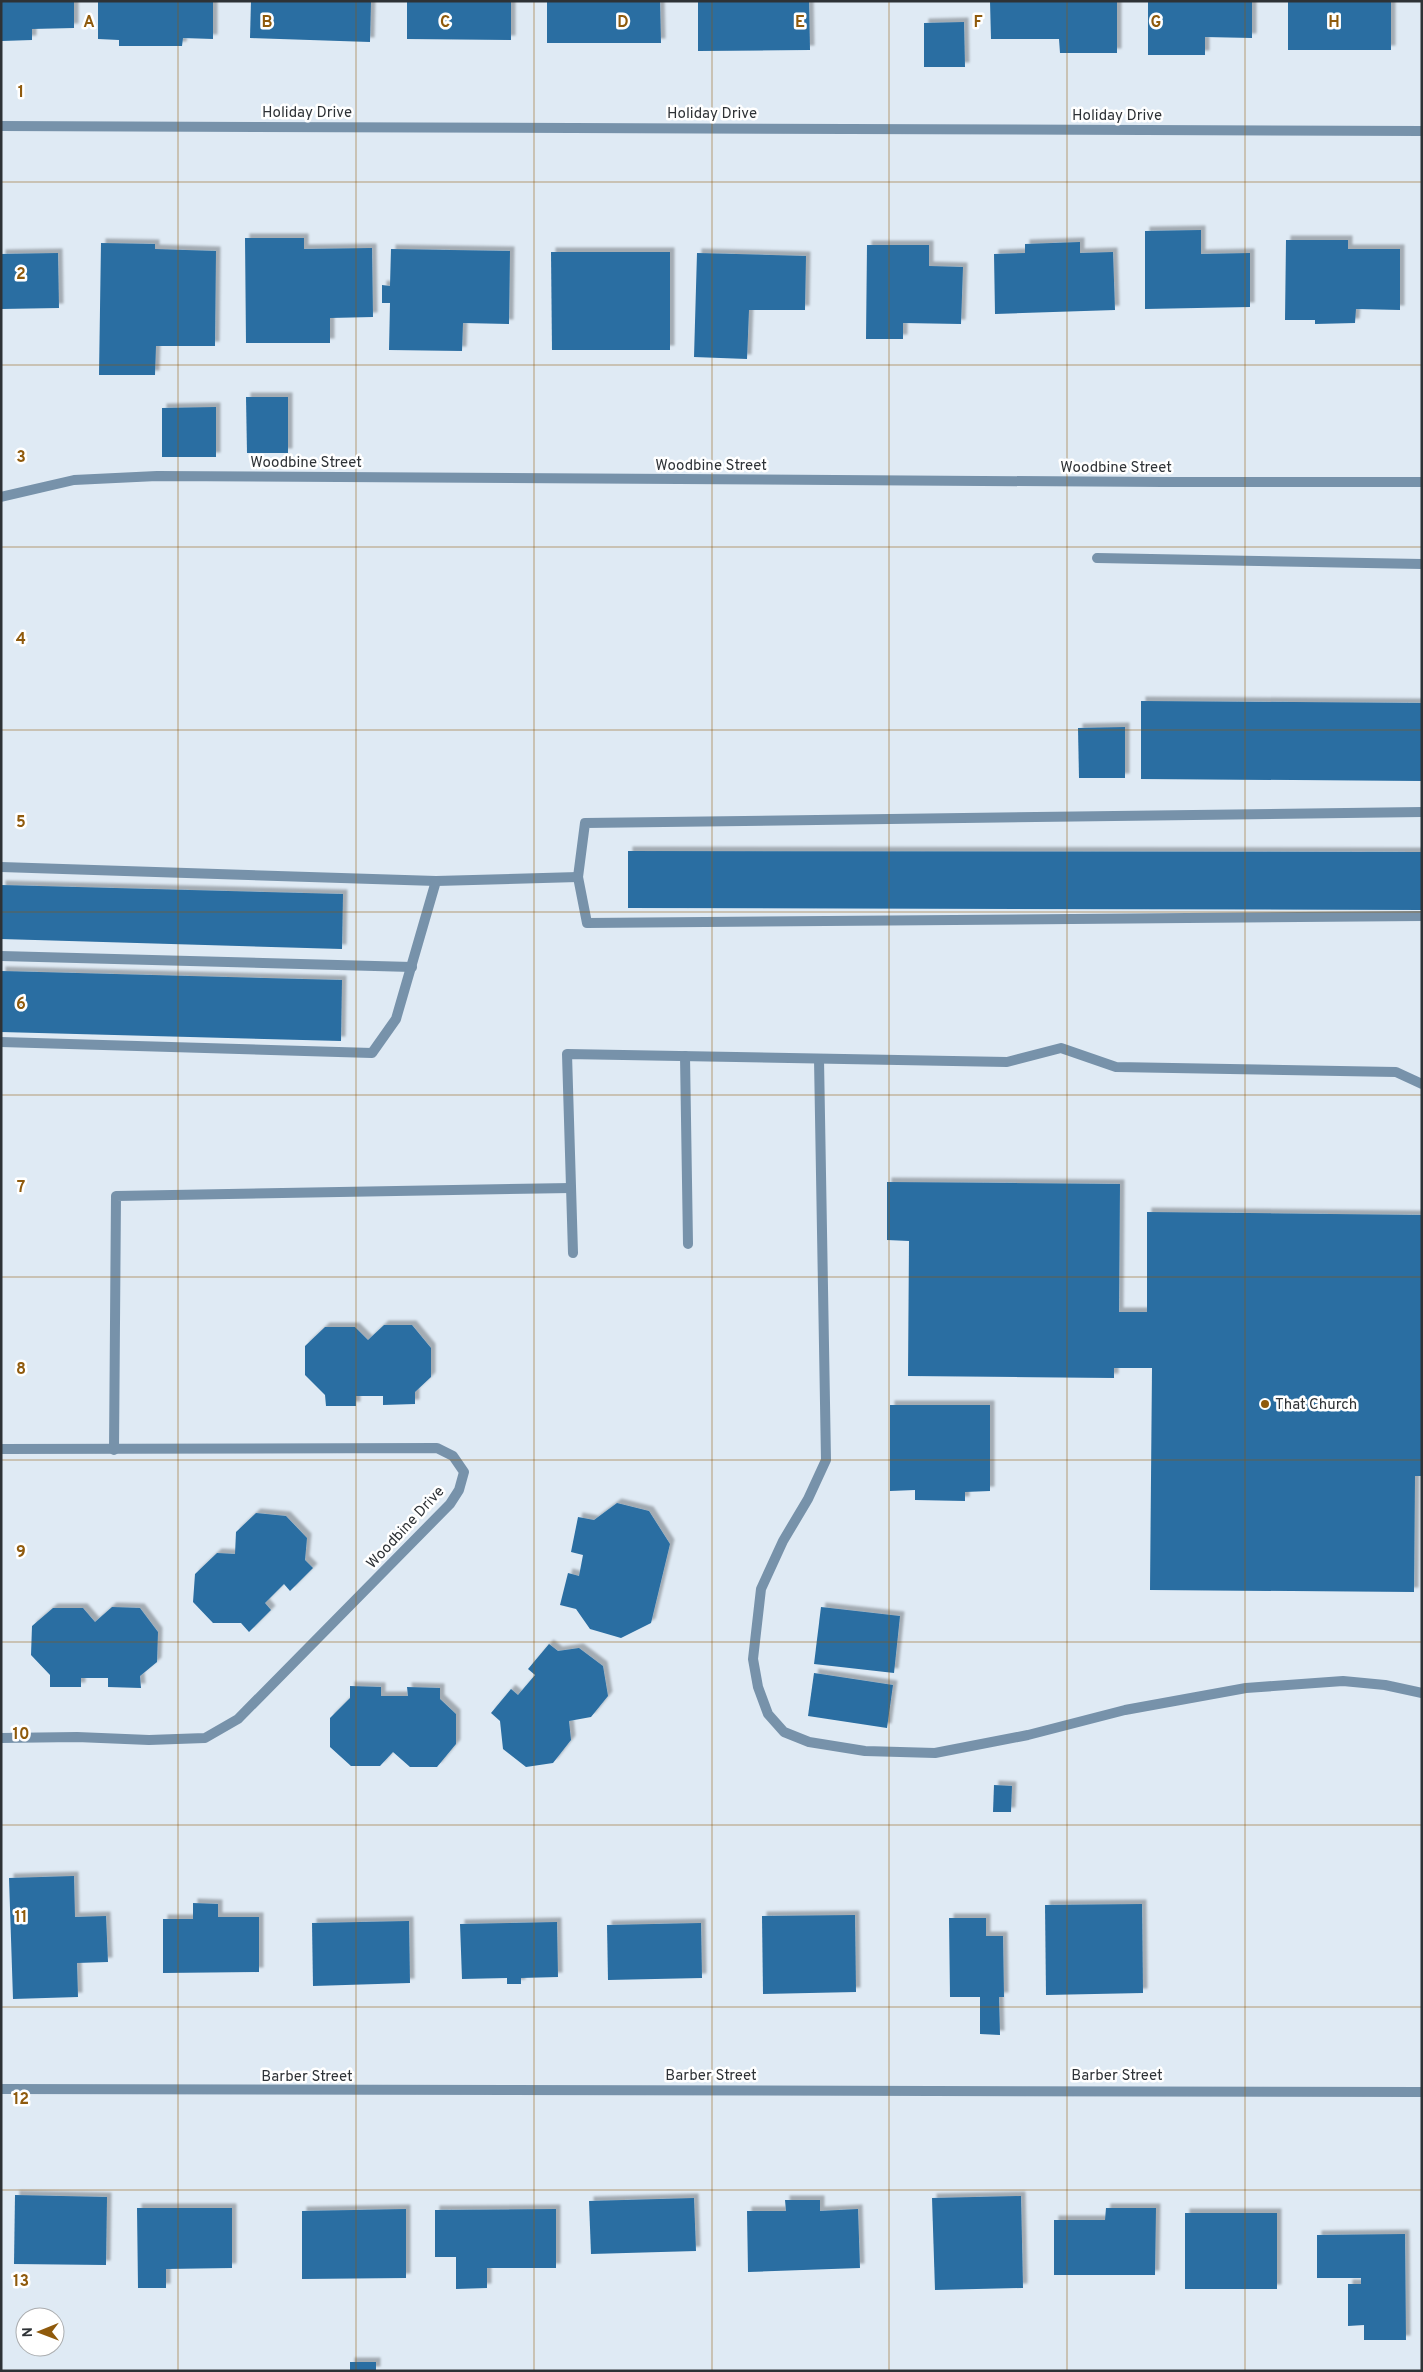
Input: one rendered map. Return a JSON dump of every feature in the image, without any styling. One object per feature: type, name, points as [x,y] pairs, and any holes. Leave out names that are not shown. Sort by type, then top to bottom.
[{"type":"street","name":"Holiday Drive","points":[[1,126],[1422,131]]},
{"type":"street","name":"Woodbine Street","points":[[1,497],[74,480],[157,476],[1422,482]]},
{"type":"street","points":[[1098,558],[1422,564]]},
{"type":"street","points":[[1422,812],[585,823],[578,877],[587,923],[1422,916]]},
{"type":"street","points":[[1,867],[436,881],[578,877]]},
{"type":"street","points":[[1,1042],[372,1053],[396,1019],[436,881]]},
{"type":"street","points":[[1,956],[412,967]]},
{"type":"street","points":[[573,1253],[567,1054],[1007,1062],[1061,1048],[1116,1067],[1396,1072],[1422,1084]]},
{"type":"street","points":[[685,1056],[688,1244]]},
{"type":"street","points":[[819,1058],[826,1460],[808,1499],[783,1541],[761,1589],[754,1659],[758,1687],[768,1714],[784,1732],[809,1742],[865,1751],[935,1753],[1028,1735],[1125,1710],[1246,1688],[1343,1681],[1385,1685],[1422,1693]]},
{"type":"street","points":[[114,1450],[116,1196],[571,1188]]},
{"type":"street","name":"Woodbine Drive","points":[[1,1449],[437,1448],[453,1456],[464,1472],[459,1490],[450,1504],[238,1719],[204,1738],[149,1740],[77,1737],[1,1738]]},
{"type":"street","name":"Barber Street","points":[[1,2089],[1422,2092]]},
{"type":"building","points":[[1,1],[74,1],[74,28],[32,29],[32,40],[2,41]]},
{"type":"building","points":[[98,1],[213,1],[213,39],[183,38],[182,46],[119,46],[119,40],[98,39]]},
{"type":"building","points":[[251,1],[371,1],[370,42],[250,38]]},
{"type":"building","points":[[407,1],[511,1],[511,40],[407,39]]},
{"type":"building","points":[[547,1],[660,1],[661,43],[547,43]]},
{"type":"building","points":[[698,1],[809,1],[810,50],[698,51]]},
{"type":"building","points":[[990,1],[1117,1],[1117,53],[1060,53],[1059,39],[991,39]]},
{"type":"building","points":[[1148,1],[1252,1],[1252,38],[1205,37],[1205,55],[1148,55]]},
{"type":"building","points":[[1288,1],[1391,1],[1391,50],[1288,50]]},
{"type":"building","points":[[964,22],[965,67],[924,67],[924,23]]},
{"type":"building","points":[[1201,230],[1201,254],[1250,253],[1250,307],[1145,309],[1145,231]]},
{"type":"building","points":[[245,238],[304,238],[304,249],[372,248],[373,317],[330,318],[330,343],[246,343]]},
{"type":"building","points":[[1286,240],[1348,240],[1348,249],[1400,249],[1400,310],[1356,309],[1355,323],[1315,324],[1315,320],[1285,320]]},
{"type":"building","points":[[1080,242],[1080,253],[1113,252],[1115,310],[995,314],[994,254],[1025,253],[1025,244]]},
{"type":"building","points":[[101,243],[155,244],[155,249],[216,251],[215,346],[156,346],[155,375],[99,375]]},
{"type":"building","points":[[867,245],[929,245],[929,266],[963,267],[961,324],[903,323],[903,339],[866,339]]},
{"type":"building","points":[[391,249],[510,251],[509,324],[463,323],[462,351],[389,350],[390,303],[382,303],[382,285],[390,286]]},
{"type":"building","points":[[551,252],[670,252],[670,350],[552,350]]},
{"type":"building","points":[[58,253],[59,308],[1,309],[1,254]]},
{"type":"building","points":[[697,253],[806,256],[805,310],[749,310],[747,359],[694,357]]},
{"type":"building","points":[[246,397],[288,397],[288,453],[247,453]]},
{"type":"building","points":[[216,407],[216,457],[162,457],[162,408]]},
{"type":"building","points":[[1141,701],[1422,703],[1422,781],[1141,779]]},
{"type":"building","points":[[1125,727],[1125,778],[1079,778],[1078,728]]},
{"type":"building","points":[[628,851],[1422,852],[1422,910],[628,908]]},
{"type":"building","points":[[1,885],[343,894],[342,949],[1,939]]},
{"type":"building","points":[[1,971],[342,980],[341,1041],[1,1032]]},
{"type":"building","points":[[887,1182],[1120,1184],[1119,1312],[1147,1312],[1147,1212],[1422,1215],[1422,1476],[1415,1476],[1414,1592],[1150,1590],[1152,1368],[1114,1368],[1114,1378],[908,1376],[909,1241],[887,1240]]},
{"type":"building","points":[[384,1325],[412,1325],[431,1348],[431,1377],[415,1392],[415,1404],[383,1405],[383,1396],[356,1396],[356,1406],[326,1406],[325,1395],[305,1375],[305,1346],[325,1327],[355,1327],[368,1340]]},
{"type":"building","points":[[890,1405],[990,1405],[990,1491],[965,1492],[965,1501],[915,1500],[915,1490],[890,1491]]},
{"type":"building","points":[[617,1503],[649,1511],[670,1544],[651,1623],[621,1638],[590,1629],[576,1609],[560,1605],[568,1573],[579,1576],[583,1555],[571,1552],[578,1517],[594,1520]]},
{"type":"building","points":[[256,1513],[286,1516],[307,1538],[305,1560],[313,1568],[290,1591],[284,1584],[265,1603],[271,1610],[249,1632],[241,1623],[213,1623],[193,1602],[195,1574],[217,1553],[235,1554],[236,1532]]},
{"type":"building","points":[[112,1607],[140,1608],[158,1632],[157,1662],[140,1676],[141,1688],[108,1687],[108,1678],[81,1678],[81,1687],[50,1687],[50,1675],[31,1655],[32,1626],[53,1608],[83,1608],[95,1622]]},
{"type":"building","points":[[821,1607],[900,1616],[894,1673],[814,1664]]},
{"type":"building","points":[[549,1644],[558,1651],[579,1648],[603,1666],[608,1696],[591,1717],[569,1721],[571,1740],[553,1763],[526,1767],[503,1749],[500,1721],[491,1713],[511,1689],[518,1695],[535,1675],[528,1669]]},
{"type":"building","points":[[814,1673],[893,1685],[887,1728],[808,1716]]},
{"type":"building","points":[[350,1686],[381,1687],[381,1696],[408,1696],[407,1687],[440,1688],[440,1699],[456,1714],[456,1744],[437,1767],[410,1767],[393,1752],[380,1766],[351,1766],[330,1747],[330,1718],[350,1698]]},
{"type":"building","points":[[994,1785],[1012,1786],[1011,1812],[993,1812]]},
{"type":"building","points":[[74,1876],[75,1917],[106,1916],[108,1962],[77,1963],[78,1997],[13,1999],[9,1878]]},
{"type":"building","points":[[193,1903],[218,1904],[218,1917],[259,1917],[259,1972],[163,1973],[163,1919],[193,1919]]},
{"type":"building","points":[[1142,1904],[1143,1993],[1046,1995],[1045,1905]]},
{"type":"building","points":[[855,1915],[856,1992],[763,1994],[762,1916]]},
{"type":"building","points":[[949,1918],[986,1918],[986,1936],[1003,1936],[1004,1997],[999,1997],[1000,2035],[980,2034],[980,1997],[950,1997]]},
{"type":"building","points":[[409,1921],[410,1983],[313,1986],[312,1923]]},
{"type":"building","points":[[557,1922],[558,1977],[521,1978],[521,1984],[507,1984],[507,1978],[462,1979],[460,1924]]},
{"type":"building","points":[[701,1923],[702,1978],[608,1980],[607,1925]]},
{"type":"building","points":[[15,2195],[107,2197],[106,2265],[14,2264]]},
{"type":"building","points":[[1021,2196],[1023,2288],[935,2290],[932,2198]]},
{"type":"building","points":[[694,2198],[696,2251],[591,2254],[589,2201]]},
{"type":"building","points":[[785,2200],[820,2200],[820,2211],[858,2209],[860,2268],[748,2272],[747,2211],[786,2211]]},
{"type":"building","points":[[137,2208],[232,2208],[232,2268],[166,2269],[166,2288],[138,2288]]},
{"type":"building","points":[[1106,2208],[1156,2208],[1155,2275],[1054,2275],[1054,2220],[1105,2220]]},
{"type":"building","points":[[406,2209],[406,2278],[302,2279],[302,2211]]},
{"type":"building","points":[[556,2209],[556,2268],[487,2268],[487,2288],[456,2289],[456,2257],[435,2257],[435,2210]]},
{"type":"building","points":[[1185,2213],[1277,2213],[1277,2289],[1185,2289]]},
{"type":"building","points":[[1405,2234],[1406,2340],[1364,2340],[1364,2325],[1348,2326],[1348,2284],[1361,2284],[1361,2278],[1317,2278],[1317,2235]]},
{"type":"building","points":[[350,2362],[376,2362],[376,2371],[350,2371]]},
{"type":"place","name":"That Church","points":[[1265,1404]]}]
